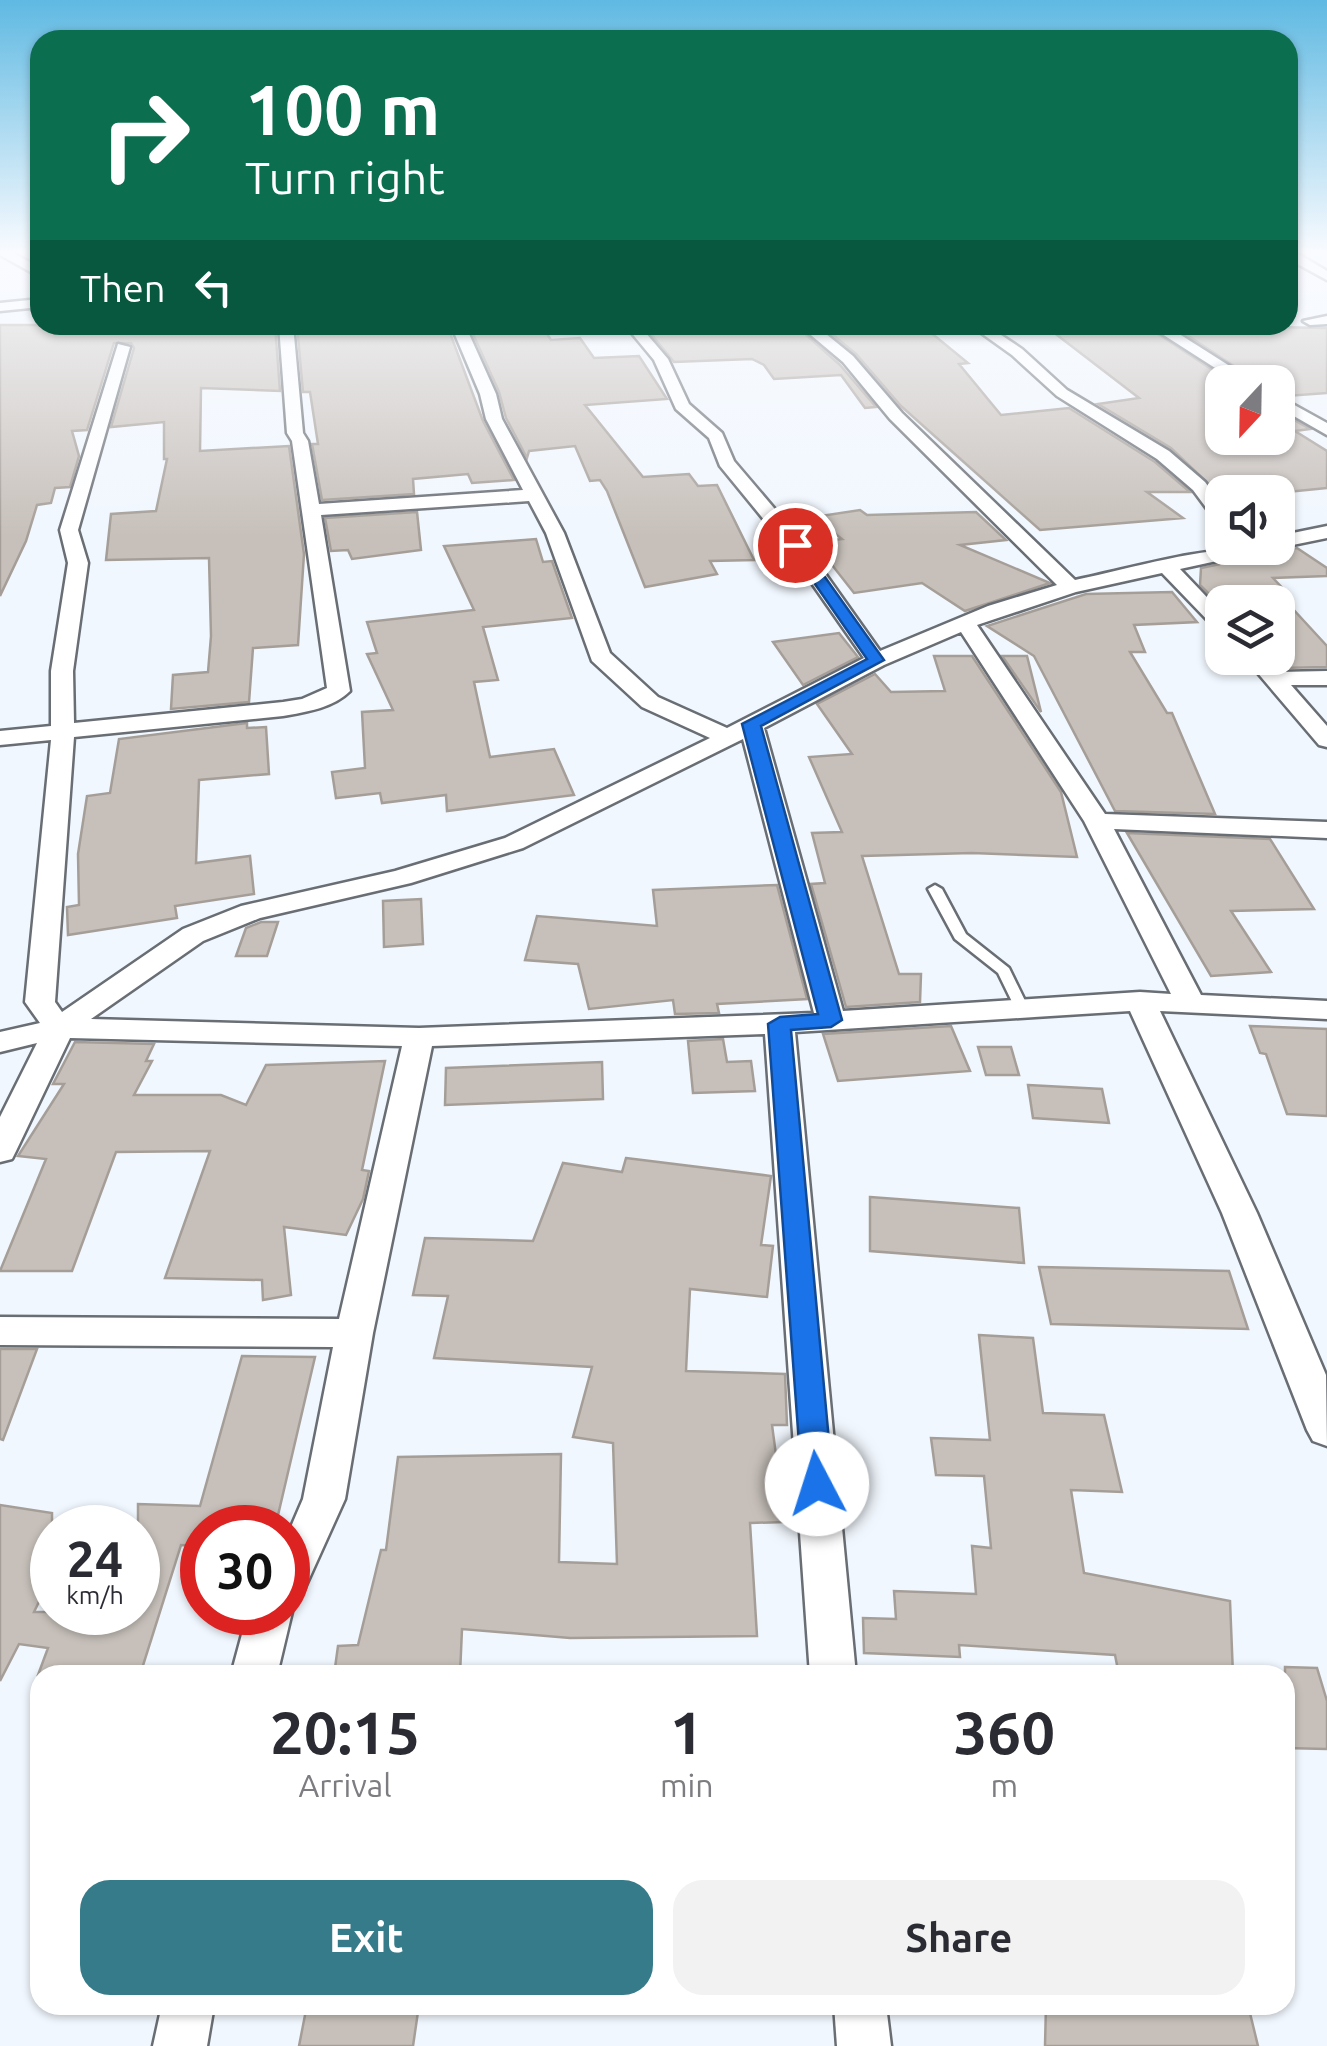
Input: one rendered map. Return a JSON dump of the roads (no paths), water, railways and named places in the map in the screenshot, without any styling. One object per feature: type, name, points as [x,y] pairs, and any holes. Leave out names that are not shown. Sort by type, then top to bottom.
[{"type":"street","points":[[0,738],[296,707],[340,691],[300,441],[295,434],[288,345]]},
{"type":"street","points":[[467,345],[488,394],[494,419],[555,533],[600,656],[650,702],[725,736]]},
{"type":"street","points":[[650,345],[662,359],[682,406],[716,436],[726,462],[795,545],[876,660]]},
{"type":"street","points":[[831,345],[848,359],[896,416],[1071,586]]},
{"type":"street","points":[[1008,345],[1062,393],[1162,456],[1205,493]]},
{"type":"street","points":[[1189,345],[1220,365]]},
{"type":"street","points":[[59,1028],[40,1002],[63,732],[62,670],[78,563],[69,530],[123,347]]},
{"type":"street","points":[[1295,410],[1327,430]]},
{"type":"street","points":[[310,510],[534,495]]},
{"type":"street","points":[[1295,539],[1327,532]]},
{"type":"street","points":[[0,1150],[59,1028],[193,935],[251,912],[402,877],[514,842],[632,787],[876,660],[966,622],[1071,586],[1205,556]]},
{"type":"street","points":[[1164,564],[1205,606]]},
{"type":"street","points":[[966,622],[1097,821],[1190,1002]]},
{"type":"street","points":[[1272,675],[1327,740]]},
{"type":"street","points":[[1276,679],[1327,678]]},
{"type":"street","points":[[751,724],[831,1020]]},
{"type":"street","points":[[1097,821],[1327,830]]},
{"type":"street","points":[[0,1042],[59,1028],[420,1037],[780,1024],[1140,1002],[1327,1010]]},
{"type":"street","points":[[1140,1002],[1201,1125],[1300,1356],[1327,1430]]},
{"type":"street","points":[[780,1024],[832,1665]]},
{"type":"street","points":[[310,1530],[324,1499],[354,1334],[420,1037]]},
{"type":"street","points":[[0,1331],[354,1334]]},
{"type":"street","points":[[257,1665],[264,1635]]},
{"type":"street","points":[[180,2046],[186,2015]]},
{"type":"street","points":[[861,2015],[864,2046]]},
{"type":"lane","points":[[935,889],[960,936],[1004,971],[1024,1011]]}]
